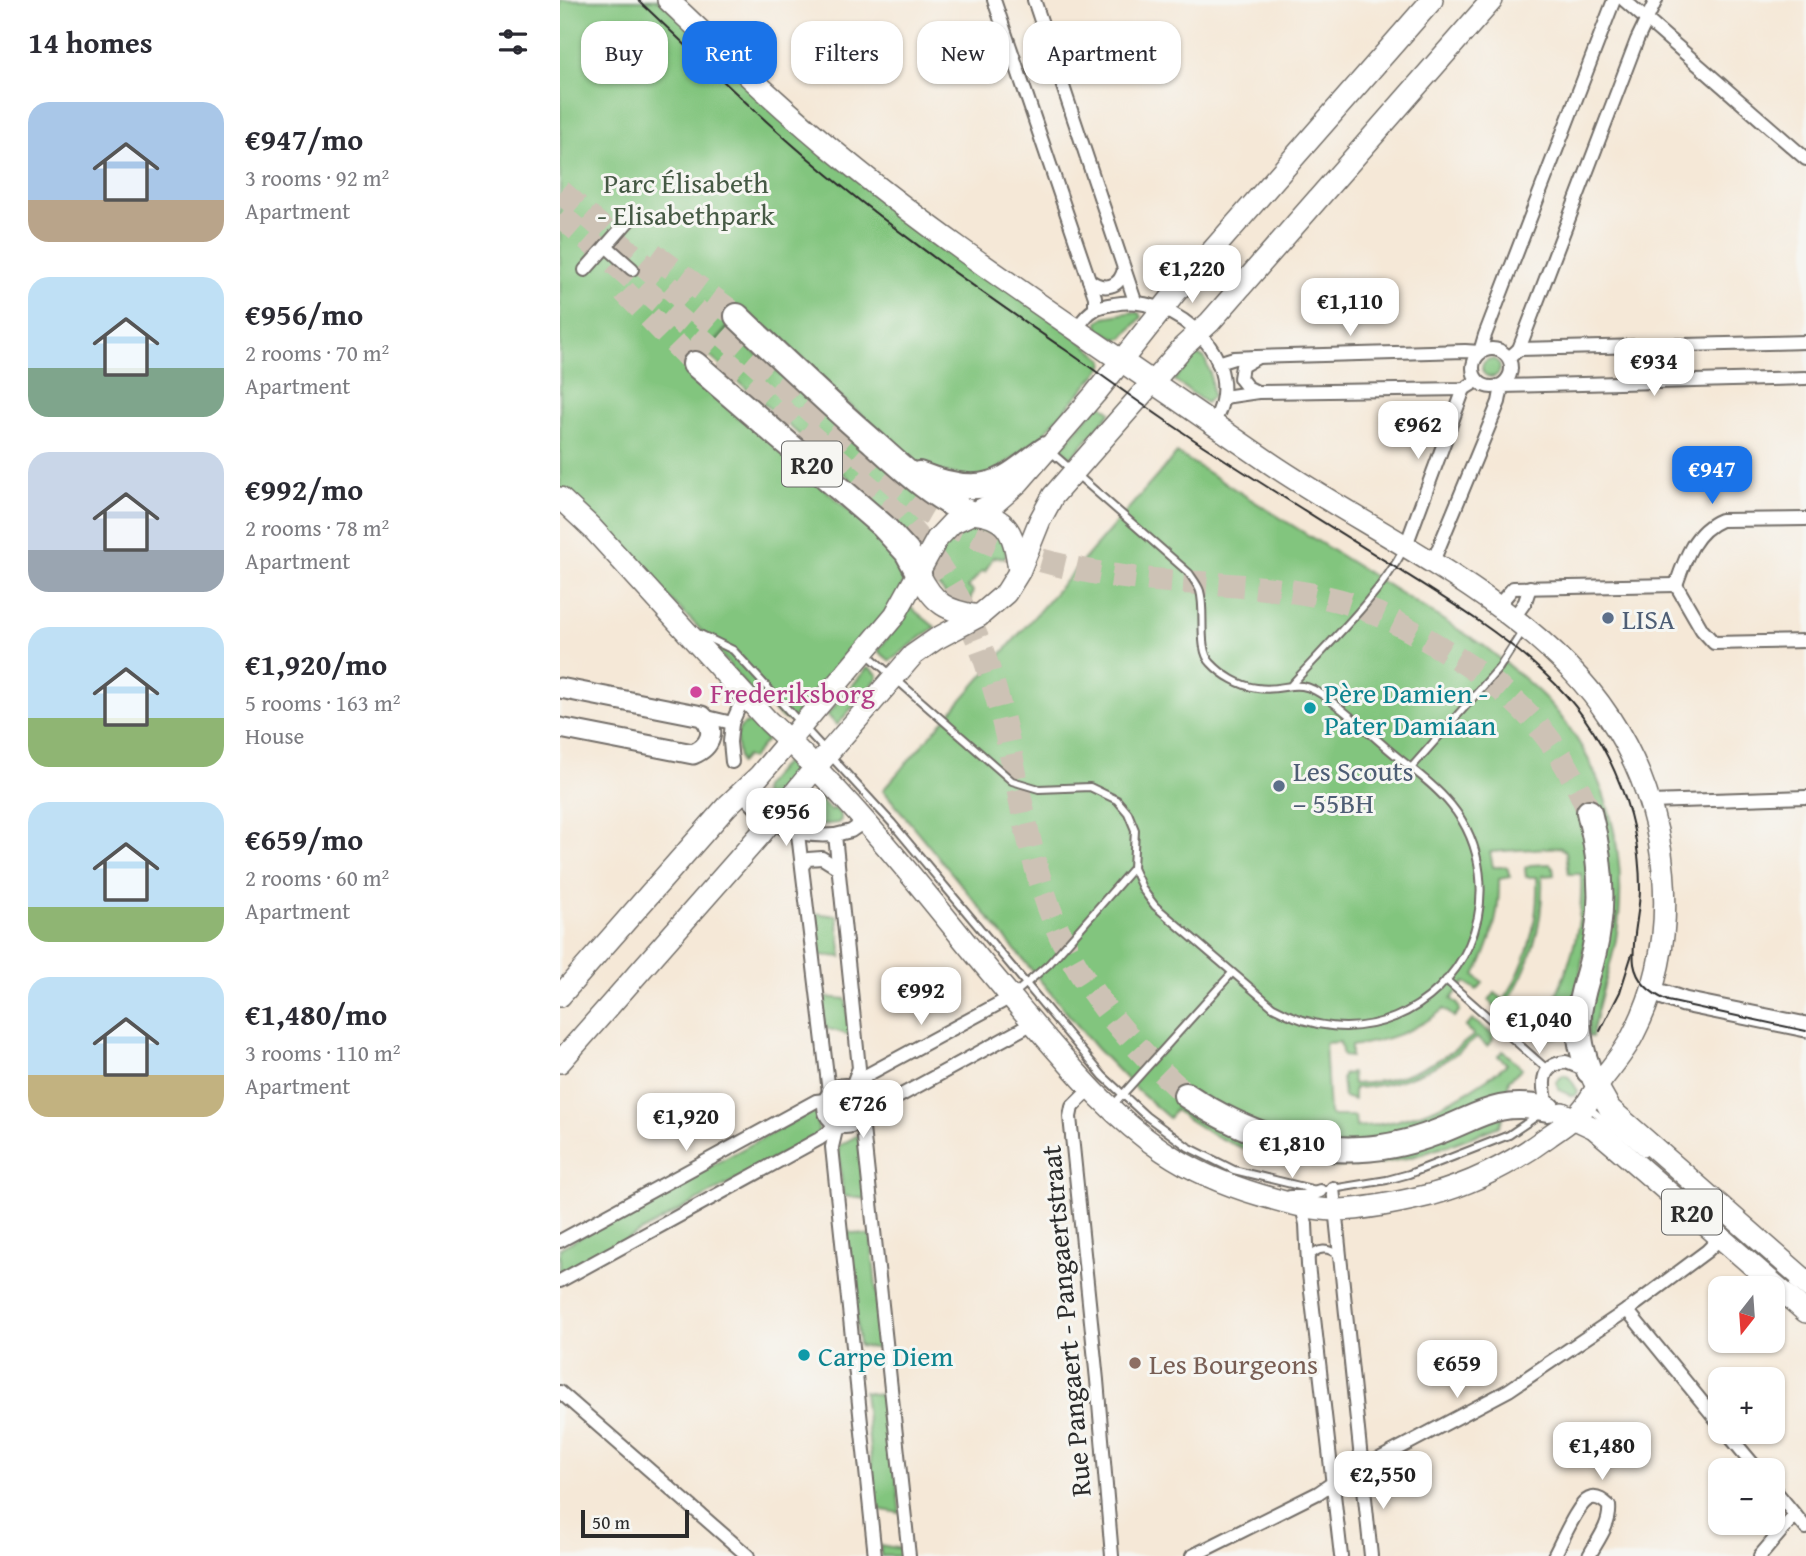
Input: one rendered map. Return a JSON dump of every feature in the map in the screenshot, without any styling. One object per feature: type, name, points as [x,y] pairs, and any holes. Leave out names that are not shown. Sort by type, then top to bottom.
[{"type":"highway","name":"R20","points":[[737,316],[896,462],[949,504],[970,513]]},
{"type":"highway","name":"R20","points":[[695,364],[883,526],[907,552],[919,574]]},
{"type":"highway","points":[[896,462],[931,479],[948,484],[977,486],[1002,480],[1046,449]]},
{"type":"highway","name":"R20","points":[[1186,1095],[1227,1120],[1271,1139],[1342,1150],[1413,1141],[1494,1108],[1576,1099],[1581,1048],[1578,1018],[1580,1002],[1598,932],[1601,908],[1599,860],[1589,812]]},
{"type":"main road","points":[[560,498],[592,528],[747,698],[796,733],[821,760],[864,822],[1018,991],[1033,1023],[1091,1088],[1117,1101],[1143,1136],[1189,1167],[1222,1182],[1268,1197],[1336,1210],[1420,1198],[1476,1180],[1520,1156],[1625,1050],[1646,1010],[1662,934],[1665,889],[1662,849],[1650,802],[1635,764],[1608,716],[1574,672],[1512,618],[1432,564],[1274,466],[955,246],[843,159],[668,0]]},
{"type":"main road","points":[[560,1062],[760,835],[755,807],[796,733],[900,609],[937,539],[952,523],[1003,498],[1019,482],[1164,308],[1432,0]]},
{"type":"main road","points":[[560,996],[727,806],[755,807],[821,760],[893,677],[924,647],[979,616],[1006,593],[1019,572],[1046,508],[1073,472],[1184,346],[1200,334],[1492,0]]},
{"type":"main road","points":[[970,513],[995,518],[1007,527],[1015,541],[1019,572]]},
{"type":"main road","points":[[919,574],[935,600],[952,610],[979,616]]},
{"type":"main road","name":"R20","points":[[1576,1099],[1594,1128],[1806,1312]]},
{"type":"main road","name":"R20","points":[[1576,1099],[1610,1109],[1796,1279]]},
{"type":"street","points":[[994,0],[1095,297],[1095,308]]},
{"type":"street","points":[[1034,0],[1135,301]]},
{"type":"street","points":[[1614,0],[1473,366],[1477,381],[1489,388],[1576,381],[1806,378]]},
{"type":"street","points":[[1624,0],[1806,159]]},
{"type":"street","points":[[1509,358],[1519,349],[1656,0]]},
{"type":"street","points":[[585,270],[629,220]]},
{"type":"street","points":[[607,246],[632,269]]},
{"type":"street","points":[[1089,280],[1098,286],[1108,287],[1122,278],[1124,269]]},
{"type":"street","points":[[1076,330],[1095,308],[1135,301],[1164,308],[1183,319],[1200,334],[1218,363],[1224,397],[1222,410],[1213,424]]},
{"type":"street","points":[[1519,349],[1588,351],[1806,342]]},
{"type":"street","points":[[1218,363],[1234,358],[1256,357],[1480,352],[1494,349],[1504,353],[1509,358],[1511,373],[1502,386],[1499,402],[1432,564]]},
{"type":"street","points":[[1256,357],[1242,366],[1240,378],[1247,387],[1258,392]]},
{"type":"street","points":[[1224,397],[1258,392],[1464,389],[1477,381]]},
{"type":"street","points":[[1405,548],[1464,389]]},
{"type":"street","points":[[1676,585],[1700,533],[1709,525],[1721,520],[1806,519]]},
{"type":"street","points":[[1512,618],[1513,588],[1676,585]]},
{"type":"street","points":[[1676,585],[1702,630],[1714,643],[1806,641]]},
{"type":"street","points":[[1512,618],[1525,603],[1530,587]]},
{"type":"street","points":[[560,688],[732,723]]},
{"type":"street","points":[[732,762],[732,723],[740,705],[747,698]]},
{"type":"street","points":[[560,728],[693,754],[706,747],[711,737],[709,723],[702,716]]},
{"type":"street","points":[[1650,802],[1806,797]]},
{"type":"street","points":[[755,807],[798,834],[835,835],[851,831],[864,822]]},
{"type":"street","points":[[798,834],[827,1096],[824,1109],[827,1118],[835,1125],[846,1128],[855,1125],[874,1110],[1033,1023]]},
{"type":"street","points":[[835,835],[859,1068],[855,1087]]},
{"type":"street","points":[[803,865],[808,859],[822,858],[838,868]]},
{"type":"street","points":[[855,1087],[867,1075],[1018,991]]},
{"type":"street","points":[[1652,991],[1684,1002],[1806,1027]]},
{"type":"street","points":[[1566,1062],[1576,1099],[1543,1086],[1548,1070],[1566,1062]]},
{"type":"street","points":[[560,1241],[827,1096],[835,1087],[855,1087],[864,1095],[909,1556]]},
{"type":"street","name":"Rue Pangaert - Pangaertstraat","points":[[1091,1088],[1072,1107],[1070,1117],[1112,1556]]},
{"type":"street","points":[[560,1281],[819,1139],[835,1125]]},
{"type":"street","points":[[835,1125],[832,1147],[875,1556]]},
{"type":"street","points":[[1341,1556],[1303,1202],[1327,1189],[1336,1210],[1371,1556]]},
{"type":"street","points":[[1192,1556],[1332,1485],[1337,1480],[1357,1474],[1509,1390],[1627,1310],[1702,1255],[1721,1237]]},
{"type":"street","points":[[1627,1310],[1708,1409]]},
{"type":"street","points":[[560,1392],[748,1556]]},
{"type":"street","points":[[1736,1444],[1748,1458]]},
{"type":"street","points":[[1554,1556],[1581,1506],[1589,1499],[1595,1498],[1603,1500],[1609,1506],[1609,1513],[1589,1556]]},
{"type":"street","points":[[1785,1503],[1806,1528]]},
{"type":"street","points":[[1760,1556],[1795,1515]]},
{"type":"lane","points":[[864,652],[1012,781],[1039,789],[1090,787],[1117,800],[1128,813],[1135,830],[1133,868],[1143,890],[1155,906],[1263,1001],[1283,1013],[1305,1022],[1340,1027],[1375,1023],[1398,1016],[1418,1005],[1446,980],[1462,959],[1476,926],[1481,891],[1478,861],[1469,834],[1457,813],[1442,795],[1326,697],[1303,685],[1257,688],[1234,681],[1211,664],[1203,645],[1204,616],[1200,590],[1189,573],[1046,449]]},
{"type":"lane","points":[[1292,684],[1378,588],[1395,567],[1405,548]]},
{"type":"lane","points":[[1411,768],[1499,668],[1512,618]]},
{"type":"lane","points":[[679,624],[733,650],[796,733]]},
{"type":"lane","points":[[821,760],[924,861],[1018,991],[1102,1076],[1117,1101],[1211,1160],[1259,1177],[1327,1189],[1387,1180],[1432,1166],[1509,1135],[1576,1099],[1648,1156]]},
{"type":"lane","points":[[1018,991],[1049,964],[1133,868]]},
{"type":"lane","points":[[1117,1101],[1232,973]]},
{"type":"lane","points":[[1446,980],[1548,1070]]},
{"type":"lane","points":[[1308,1265],[1311,1256],[1323,1249],[1337,1254],[1341,1261]]},
{"type":"lane","points":[[1796,1279],[1806,1294]]},
{"type":"green space","name":"Parc Élisabeth - Elisabethpark","points":[[560,0],[659,0],[685,21],[682,21],[682,84],[763,84],[1104,360],[1095,376],[1039,439],[984,480],[922,468],[742,311],[690,369],[888,545],[907,574],[897,600],[791,721],[753,694],[698,627],[560,490]]},
{"type":"green space","points":[[1139,313],[1142,317],[1123,338],[1116,339],[1098,329],[1098,322],[1104,317]]},
{"type":"green space","points":[[728,329],[936,509],[912,537],[706,353]]},
{"type":"green space","points":[[1195,355],[1204,357],[1210,372],[1213,396],[1206,403],[1174,380]]},
{"type":"green space","points":[[1487,359],[1495,359],[1500,368],[1498,375],[1487,377],[1482,372],[1482,364]]},
{"type":"green space","points":[[1100,403],[1111,412],[1073,456],[1069,456],[1061,448]]},
{"type":"green space","points":[[1177,453],[1483,645],[1544,697],[1565,722],[1598,779],[1609,809],[1616,841],[1620,906],[1616,939],[1592,1037],[1588,1036],[1593,879],[1572,1036],[1546,1038],[1543,1043],[1524,1027],[1528,1022],[1537,1030],[1565,975],[1580,916],[1581,874],[1569,874],[1566,852],[1560,847],[1490,852],[1493,867],[1507,867],[1510,877],[1499,879],[1494,928],[1475,975],[1483,983],[1477,990],[1465,982],[1451,999],[1457,1003],[1460,1010],[1454,1017],[1444,1009],[1401,1034],[1351,1046],[1351,1057],[1343,1056],[1340,1042],[1325,1043],[1329,1113],[1333,1116],[1355,1116],[1356,1127],[1398,1121],[1417,1115],[1455,1099],[1490,1077],[1507,1064],[1498,1056],[1503,1051],[1522,1068],[1509,1080],[1506,1096],[1424,1128],[1302,1153],[1504,1115],[1499,1126],[1401,1160],[1350,1167],[1275,1159],[1230,1143],[1175,1110],[1169,1118],[1096,1048],[883,790]]},
{"type":"green space","points":[[978,525],[990,528],[999,536],[1005,546],[1006,558],[993,557],[985,572],[982,571],[968,587],[973,591],[970,600],[961,601],[947,596],[935,583],[932,571],[938,554],[945,545],[961,532]]},
{"type":"green space","points":[[910,607],[935,627],[890,661],[878,651]]},
{"type":"green space","points":[[867,668],[878,675],[877,679],[837,725],[827,715]]},
{"type":"green space","points":[[752,722],[763,729],[760,733],[767,740],[751,759],[746,756],[740,763],[738,732],[740,727]]},
{"type":"green space","points":[[786,761],[791,761],[796,767],[794,774],[773,798],[764,797],[764,786]]},
{"type":"green space","points":[[818,797],[831,811],[834,808],[841,815],[838,823],[820,825],[793,820],[799,812],[803,815]]},
{"type":"green space","points":[[1550,864],[1554,875],[1542,876],[1541,910],[1535,942],[1530,958],[1507,1003],[1516,1012],[1509,1019],[1489,1001],[1495,993],[1504,1000],[1526,956],[1534,926],[1537,877],[1526,877],[1525,868],[1530,865]]},
{"type":"green space","points":[[813,913],[837,916],[842,957],[818,955]]},
{"type":"green space","points":[[822,997],[846,999],[850,1035],[825,1028]]},
{"type":"green space","points":[[1473,1020],[1492,1034],[1493,1040],[1487,1046],[1477,1038],[1449,1058],[1420,1073],[1388,1083],[1354,1088],[1354,1100],[1344,1097],[1344,1074],[1352,1073],[1353,1084],[1386,1080],[1418,1070],[1447,1055],[1474,1035],[1465,1027]]},
{"type":"green space","points":[[1563,1075],[1569,1077],[1578,1091],[1576,1095],[1559,1090],[1556,1082]]},
{"type":"green space","points":[[845,1092],[855,1096],[859,1106],[855,1116],[845,1120],[835,1116],[831,1106],[835,1096]]},
{"type":"green space","points":[[816,1109],[819,1134],[560,1276],[560,1248]]},
{"type":"green space","points":[[860,1134],[867,1199],[843,1196],[838,1146]]},
{"type":"green space","points":[[847,1232],[871,1236],[882,1349],[859,1346]]},
{"type":"green space","points":[[864,1392],[887,1396],[900,1513],[876,1509]]},
{"type":"green space","points":[[880,1545],[903,1549],[904,1556],[881,1556]]},
{"type":"tunnel","points":[[560,191],[925,511],[997,545],[1072,568],[1150,580],[1304,593],[1366,609],[1417,634],[1466,664],[1507,695],[1554,746],[1567,766],[1589,812]]},
{"type":"tunnel","points":[[560,215],[879,496],[930,554],[966,614],[992,680],[1038,874],[1064,943],[1089,985],[1118,1025],[1186,1095]]},
{"type":"tunnel","points":[[653,254],[737,316]]},
{"type":"tunnel","points":[[624,291],[695,364]]},
{"type":"tram line","points":[[638,0],[776,130],[846,190],[919,246],[1177,428],[1455,605],[1545,674],[1566,695],[1601,744],[1615,771],[1625,800],[1638,859],[1640,898],[1633,955],[1642,982],[1656,995],[1668,1001],[1806,1031]]},
{"type":"tram line","points":[[1600,1031],[1620,992],[1632,954]]},
{"type":"place","name":"LISA","points":[[1608,618]]},
{"type":"place","name":"Frederiksborg","points":[[696,692]]},
{"type":"place","name":"Père Damien - Pater Damiaan","points":[[1310,708]]},
{"type":"place","name":"Les Scouts – 55BH","points":[[1279,786]]},
{"type":"place","name":"Carpe Diem","points":[[804,1355]]},
{"type":"place","name":"Les Bourgeons","points":[[1135,1363]]}]
